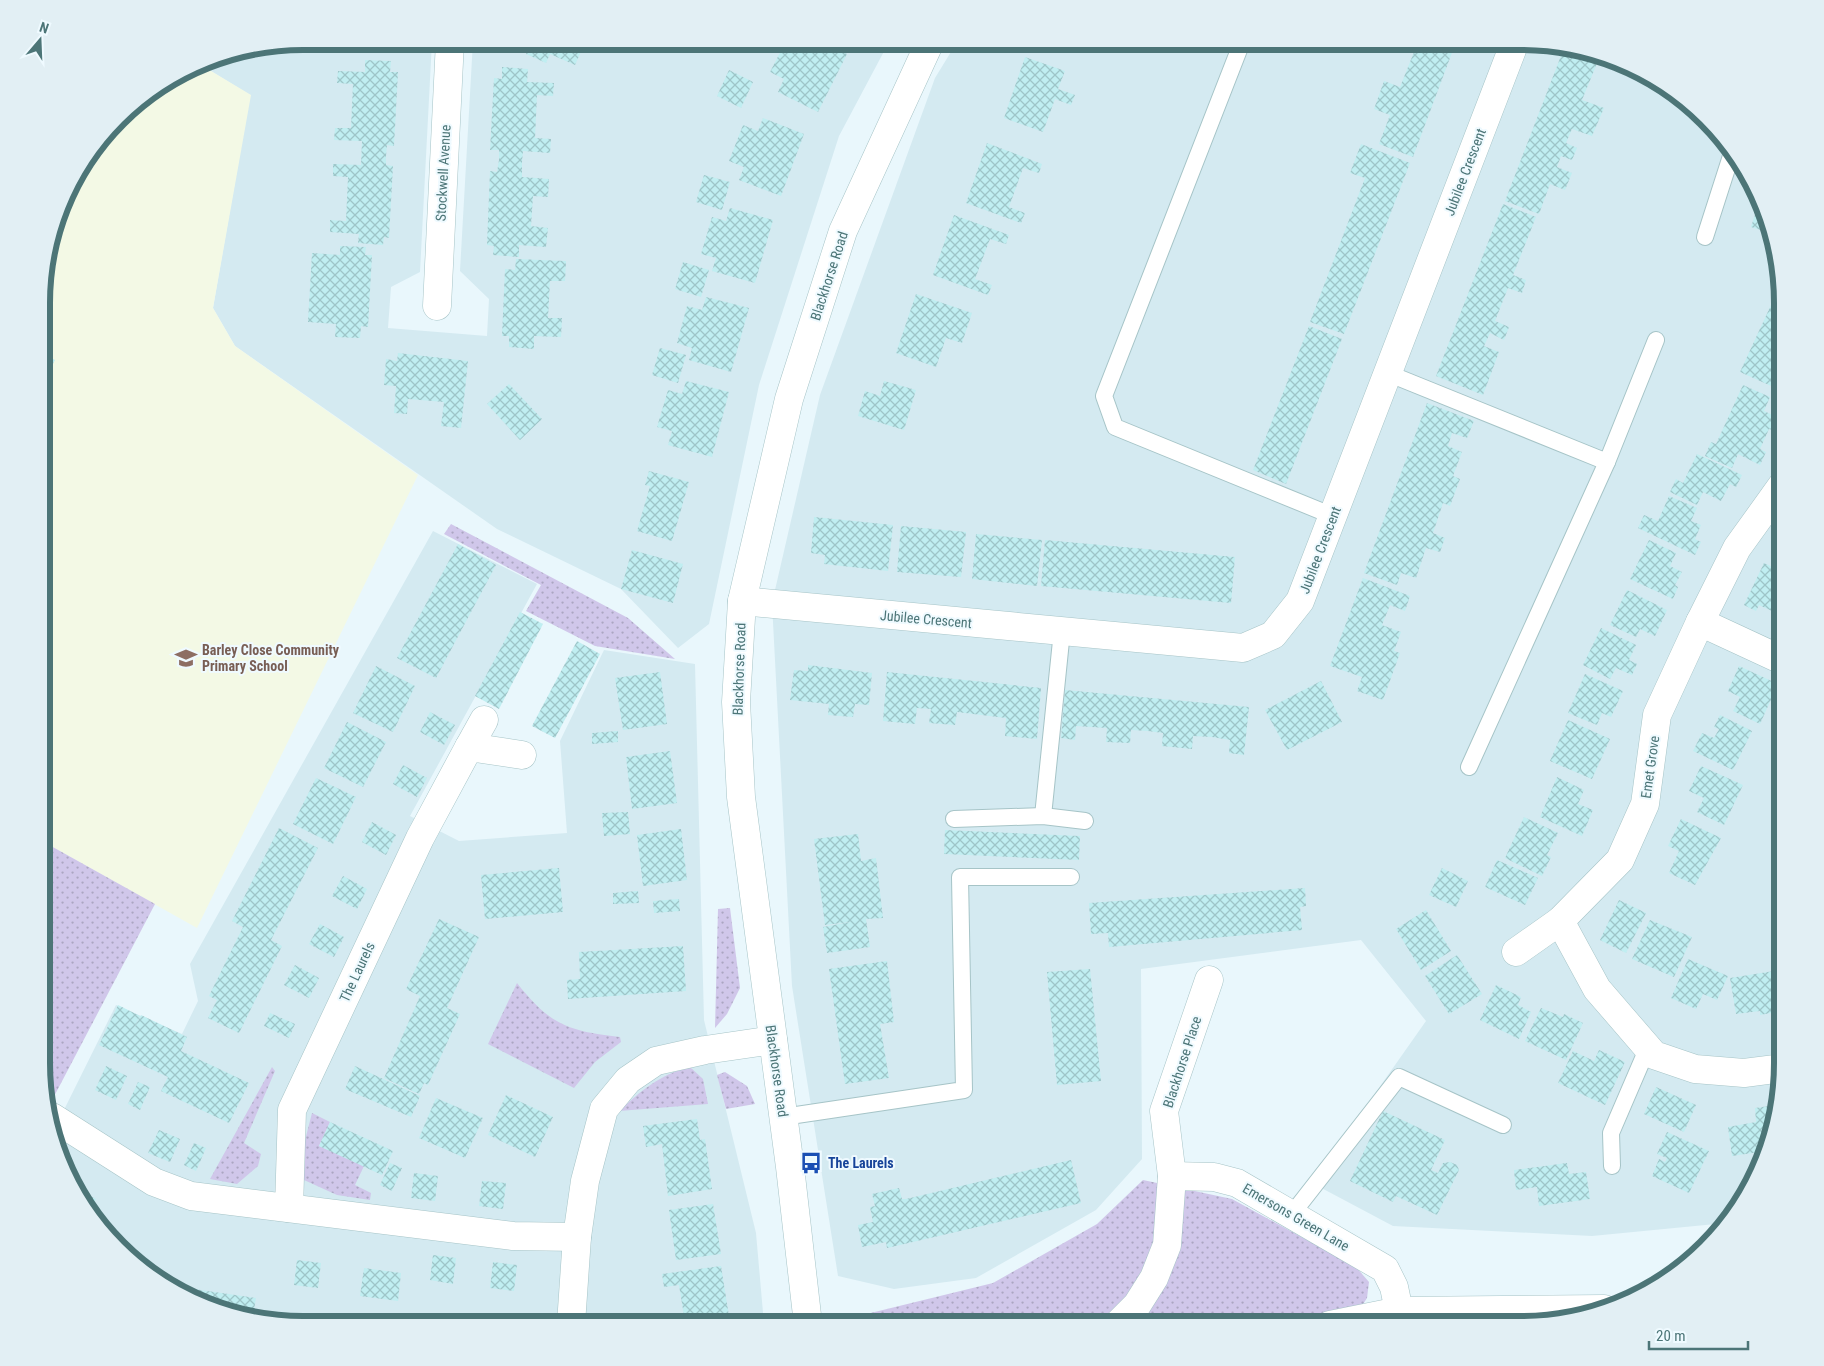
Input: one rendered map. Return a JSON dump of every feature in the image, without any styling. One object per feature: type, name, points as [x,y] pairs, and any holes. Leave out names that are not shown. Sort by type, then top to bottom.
[{"type":"street","name":"Stockwell Avenue","points":[[437,306],[450,50]]},
{"type":"street","name":"Blackhorse Road","points":[[807,1316],[741,797],[736,702],[742,601],[789,399],[843,231],[926,50]]},
{"type":"street","name":"Jubilee Crescent","points":[[742,601],[1243,648],[1273,635],[1300,601],[1512,50]]},
{"type":"street","name":"Emet Grove","points":[[1516,952],[1560,921],[1620,860],[1645,804],[1657,715],[1737,548],[1774,497]]},
{"type":"street","points":[[1700,622],[1774,656]]},
{"type":"street","name":"The Laurels","points":[[289,1208],[292,1110],[420,838],[484,720]]},
{"type":"street","points":[[469,747],[522,756]]},
{"type":"street","points":[[1560,921],[1597,989],[1654,1055],[1695,1069],[1744,1073],[1774,1069]]},
{"type":"street","name":"Blackhorse Place","points":[[1172,1176],[1164,1111],[1209,980]]},
{"type":"street","points":[[572,1316],[577,1237],[585,1180],[604,1109],[628,1080],[656,1061],[705,1050],[773,1040]]},
{"type":"street","points":[[57,1120],[154,1182],[191,1196],[513,1236],[577,1237]]},
{"type":"street","points":[[1126,1316],[1137,1306],[1154,1278],[1168,1245],[1172,1176]]},
{"type":"street","name":"Emersons Green Lane","points":[[1172,1176],[1214,1177],[1237,1183],[1385,1269],[1394,1287],[1399,1312]]},
{"type":"street","points":[[1378,1316],[1399,1312],[1544,1315]]},
{"type":"lane","points":[[1239,50],[1104,396],[1115,427],[1333,516]]},
{"type":"lane","points":[[1705,237],[1730,161]]},
{"type":"lane","points":[[1469,767],[1607,462],[1656,340]]},
{"type":"lane","points":[[1388,373],[1607,462]]},
{"type":"lane","points":[[1043,816],[1062,631]]},
{"type":"lane","points":[[954,819],[1043,816],[1085,821]]},
{"type":"lane","points":[[783,1117],[964,1090],[960,877],[1071,877]]},
{"type":"lane","points":[[1612,1166],[1611,1133],[1648,1048]]},
{"type":"lane","points":[[1292,1214],[1399,1077],[1502,1125]]},
{"type":"shaded area","points":[[303,50],[432,50],[420,272],[391,287],[388,328],[487,336],[489,299],[460,271],[472,50],[885,50],[839,136],[759,385],[709,624],[678,648],[621,589],[497,529],[235,346],[213,308],[250,95],[207,69],[222,63],[270,52]]},
{"type":"shaded area","points":[[952,50],[1521,50],[1554,52],[1602,63],[1647,84],[1688,113],[1722,149],[1748,191],[1761,222],[1772,270],[1774,303],[1774,1063],[1772,1096],[1761,1144],[1748,1175],[1716,1224],[1592,1236],[1393,1226],[1312,1183],[1426,1021],[1361,940],[1141,969],[1142,1159],[1096,1210],[976,1278],[894,1289],[838,1276],[792,986],[772,603],[820,395],[935,78]]},
{"type":"shaded area","name":"Barley Close Community Primary School","points":[[207,69],[251,95],[213,308],[235,346],[418,475],[197,928],[50,845],[50,303],[52,270],[63,222],[76,191],[102,149],[124,124],[149,102],[177,84]]},
{"type":"shaded area","points":[[451,524],[628,618],[675,659],[595,646],[526,611],[541,585],[444,534]]},
{"type":"shaded area","points":[[433,531],[537,584],[410,816],[459,841],[567,833],[560,741],[604,650],[695,664],[704,1020],[756,1233],[763,1316],[303,1316],[270,1314],[222,1303],[177,1282],[136,1253],[102,1217],[76,1175],[63,1144],[58,1123],[116,1005],[182,1034],[198,1001],[190,964]]},
{"type":"shaded area","points":[[50,845],[155,904],[53,1099],[50,1063]]},
{"type":"shaded area","points":[[730,908],[740,988],[727,1014],[715,1028],[718,909]]},
{"type":"shaded area","points":[[517,983],[540,1008],[561,1024],[587,1032],[620,1037],[621,1042],[595,1062],[574,1088],[488,1044]]},
{"type":"shaded area","points":[[272,1067],[275,1071],[244,1143],[261,1154],[258,1166],[237,1184],[210,1179]]},
{"type":"shaded area","points":[[690,1067],[703,1079],[708,1104],[619,1111],[635,1096],[660,1079]]},
{"type":"shaded area","points":[[725,1072],[747,1086],[755,1104],[726,1109],[717,1075]]},
{"type":"shaded area","points":[[312,1113],[330,1122],[319,1146],[364,1166],[355,1185],[371,1193],[370,1200],[337,1195],[304,1180],[302,1152]]},
{"type":"shaded area","points":[[1143,1180],[1232,1199],[1356,1267],[1369,1282],[1367,1298],[1360,1309],[1329,1316],[858,1316],[993,1283],[1097,1224]]},
{"type":"building","points":[[528,50],[582,50],[575,65],[550,54],[546,63],[526,54]]},
{"type":"building","points":[[781,50],[839,50],[847,54],[818,112],[778,92],[784,79],[770,72]]},
{"type":"building","points":[[1415,50],[1453,50],[1413,157],[1379,144],[1390,115],[1374,109],[1384,81],[1400,87]]},
{"type":"building","points":[[1562,53],[1598,62],[1582,100],[1604,108],[1592,136],[1572,129],[1566,143],[1577,148],[1572,160],[1561,156],[1557,167],[1572,173],[1565,190],[1550,184],[1539,214],[1505,201]]},
{"type":"building","points":[[1025,57],[1065,71],[1058,89],[1075,95],[1071,105],[1055,99],[1043,132],[1004,118]]},
{"type":"building","points":[[365,60],[391,61],[390,72],[398,72],[394,146],[387,145],[386,156],[386,165],[393,166],[389,238],[384,237],[383,245],[358,243],[359,234],[330,232],[330,220],[346,221],[348,177],[333,176],[333,164],[361,165],[362,141],[334,140],[335,128],[351,128],[353,84],[337,83],[338,71],[365,72]]},
{"type":"building","points":[[502,67],[528,69],[527,82],[554,83],[553,96],[537,95],[535,138],[551,139],[550,153],[523,151],[522,162],[522,177],[549,179],[548,197],[533,196],[531,226],[548,228],[546,247],[519,245],[519,257],[493,255],[494,246],[487,245],[490,171],[497,172],[499,160],[499,150],[490,150],[494,78],[502,79]]},
{"type":"building","points":[[729,70],[753,82],[741,108],[717,96]]},
{"type":"building","points":[[763,118],[804,134],[781,196],[739,180],[744,167],[729,161],[743,125],[758,131]]},
{"type":"building","points":[[987,143],[1042,164],[1039,173],[1023,168],[1009,207],[1025,213],[1021,223],[966,203]]},
{"type":"building","points":[[1361,144],[1410,163],[1344,334],[1310,322],[1365,178],[1350,173]]},
{"type":"building","points":[[704,175],[730,182],[722,210],[696,202]]},
{"type":"building","points":[[1503,204],[1536,217],[1513,275],[1526,280],[1522,293],[1508,288],[1495,321],[1509,327],[1504,340],[1490,333],[1484,346],[1499,352],[1483,395],[1436,376]]},
{"type":"building","points":[[730,208],[773,220],[755,283],[712,271],[716,258],[701,254],[712,217],[726,221]]},
{"type":"building","points":[[1756,210],[1763,231],[1751,227]]},
{"type":"building","points":[[954,215],[1009,235],[1006,244],[990,239],[975,279],[992,285],[988,295],[933,275]]},
{"type":"building","points":[[340,246],[366,247],[365,255],[372,255],[368,327],[361,326],[360,338],[335,337],[336,324],[308,322],[312,253],[340,255]]},
{"type":"building","points":[[516,259],[566,261],[565,281],[550,281],[548,318],[562,318],[561,337],[534,336],[534,349],[509,347],[509,336],[502,336],[505,269],[515,270]]},
{"type":"building","points":[[683,262],[709,270],[701,297],[675,289]]},
{"type":"building","points":[[916,294],[972,313],[962,343],[946,338],[936,367],[896,353]]},
{"type":"building","points":[[706,297],[749,308],[731,372],[689,360],[692,348],[677,343],[687,306],[702,310]]},
{"type":"building","points":[[1774,299],[1774,387],[1740,372]]},
{"type":"building","points":[[1309,326],[1342,339],[1286,484],[1253,470]]},
{"type":"building","points":[[660,348],[686,355],[678,383],[652,375]]},
{"type":"building","points":[[398,353],[468,361],[461,428],[441,426],[444,402],[408,399],[407,414],[394,413],[396,386],[384,385],[386,359],[397,361]]},
{"type":"building","points":[[50,358],[55,360],[50,369]]},
{"type":"building","points":[[686,381],[729,392],[712,457],[668,445],[672,431],[657,427],[668,390],[682,394]]},
{"type":"building","points":[[884,381],[916,390],[904,430],[858,416],[865,391],[880,396]]},
{"type":"building","points":[[509,384],[542,419],[520,440],[487,404]]},
{"type":"building","points":[[1743,385],[1770,397],[1764,411],[1774,416],[1774,430],[1769,429],[1760,449],[1766,452],[1760,465],[1738,454],[1732,468],[1705,456],[1711,442],[1716,444]]},
{"type":"building","points":[[1427,403],[1474,421],[1467,438],[1452,433],[1448,446],[1462,452],[1453,476],[1460,479],[1450,506],[1443,503],[1433,533],[1445,538],[1440,552],[1426,548],[1416,578],[1401,573],[1397,585],[1364,573]]},
{"type":"building","points":[[1697,454],[1742,475],[1736,487],[1730,484],[1721,501],[1703,492],[1697,505],[1670,492],[1676,479],[1683,483]]},
{"type":"building","points":[[649,471],[689,482],[672,541],[637,531],[650,486],[645,485]]},
{"type":"building","points":[[1669,496],[1697,508],[1691,521],[1701,525],[1695,539],[1701,542],[1695,555],[1638,528],[1644,515],[1658,521]]},
{"type":"building","points":[[814,517],[893,525],[888,571],[824,564],[825,555],[811,553]]},
{"type":"building","points":[[901,526],[966,532],[961,577],[897,572]]},
{"type":"building","points":[[976,534],[1042,540],[1037,586],[972,579]]},
{"type":"building","points":[[1045,540],[1235,557],[1231,603],[1041,586]]},
{"type":"building","points":[[1649,540],[1676,553],[1670,566],[1682,572],[1675,585],[1678,587],[1673,599],[1630,579]]},
{"type":"building","points":[[458,544],[496,565],[436,678],[397,658]]},
{"type":"building","points":[[632,550],[683,564],[673,603],[621,589]]},
{"type":"building","points":[[1764,563],[1774,568],[1774,612],[1759,605],[1756,611],[1744,605]]},
{"type":"building","points":[[1363,578],[1410,596],[1405,611],[1390,605],[1382,625],[1401,632],[1394,651],[1400,653],[1383,700],[1357,691],[1362,677],[1330,666]]},
{"type":"building","points":[[1627,590],[1667,610],[1655,636],[1640,629],[1636,637],[1610,625]]},
{"type":"building","points":[[520,612],[543,624],[499,709],[475,696]]},
{"type":"building","points":[[1601,628],[1636,645],[1629,660],[1637,664],[1632,675],[1616,668],[1610,679],[1583,665]]},
{"type":"building","points":[[577,641],[600,654],[555,738],[532,726]]},
{"type":"building","points":[[808,665],[872,673],[869,705],[855,704],[853,717],[828,715],[829,704],[790,700],[794,670],[808,671]]},
{"type":"building","points":[[376,666],[415,686],[393,732],[353,713]]},
{"type":"building","points":[[1739,666],[1774,682],[1774,693],[1760,724],[1733,711],[1740,697],[1728,691]]},
{"type":"building","points":[[660,672],[667,724],[623,730],[615,678]]},
{"type":"building","points":[[887,672],[1041,688],[1037,739],[1005,736],[1006,718],[957,712],[955,725],[929,723],[931,709],[917,708],[915,724],[883,721]]},
{"type":"building","points":[[1585,674],[1623,691],[1611,717],[1602,713],[1597,725],[1568,713]]},
{"type":"building","points":[[1321,681],[1342,722],[1287,750],[1265,710]]},
{"type":"building","points":[[1065,690],[1249,707],[1244,755],[1229,753],[1230,740],[1212,737],[1193,736],[1192,749],[1162,746],[1163,733],[1148,731],[1131,730],[1130,743],[1106,742],[1107,728],[1076,726],[1075,740],[1061,738]]},
{"type":"building","points":[[430,712],[455,725],[444,745],[420,732]]},
{"type":"building","points":[[1720,715],[1752,731],[1733,770],[1693,751],[1702,733],[1714,738],[1719,729],[1714,727]]},
{"type":"building","points":[[1568,720],[1610,739],[1592,779],[1550,761]]},
{"type":"building","points":[[347,722],[386,742],[363,787],[324,768]]},
{"type":"building","points":[[618,731],[618,742],[592,744],[592,733]]},
{"type":"building","points":[[670,751],[677,803],[632,809],[626,757]]},
{"type":"building","points":[[403,765],[427,778],[417,797],[393,784]]},
{"type":"building","points":[[1701,766],[1743,785],[1724,825],[1697,812],[1704,798],[1689,791]]},
{"type":"building","points":[[1557,777],[1584,790],[1578,804],[1593,810],[1582,836],[1540,817]]},
{"type":"building","points":[[316,778],[356,797],[333,844],[293,824]]},
{"type":"building","points":[[628,812],[630,834],[604,836],[602,813]]},
{"type":"building","points":[[1524,817],[1558,833],[1547,855],[1551,857],[1542,876],[1505,858]]},
{"type":"building","points":[[1681,819],[1721,838],[1695,885],[1669,873],[1679,851],[1668,846]]},
{"type":"building","points":[[372,822],[396,835],[386,855],[362,842]]},
{"type":"building","points":[[279,828],[318,848],[271,940],[282,946],[239,1033],[208,1018],[217,1000],[209,996],[243,927],[232,921]]},
{"type":"building","points":[[681,829],[687,880],[643,886],[637,835]]},
{"type":"building","points":[[945,830],[1080,836],[1079,860],[944,854]]},
{"type":"building","points":[[858,834],[861,861],[876,858],[883,918],[866,919],[870,947],[827,953],[823,927],[850,922],[825,925],[814,839]]},
{"type":"building","points":[[1497,860],[1538,878],[1525,905],[1485,887]]},
{"type":"building","points":[[559,868],[563,912],[485,919],[481,875]]},
{"type":"building","points":[[1442,868],[1468,881],[1456,907],[1429,895]]},
{"type":"building","points":[[343,876],[367,889],[357,909],[332,896]]},
{"type":"building","points":[[1305,888],[1306,906],[1300,907],[1302,930],[1109,947],[1108,933],[1091,934],[1089,903]]},
{"type":"building","points":[[638,891],[639,903],[613,904],[613,893]]},
{"type":"building","points":[[679,899],[680,911],[654,913],[653,901]]},
{"type":"building","points":[[1619,900],[1646,913],[1626,953],[1600,940]]},
{"type":"building","points":[[1426,910],[1451,951],[1421,970],[1396,929]]},
{"type":"building","points":[[439,919],[479,937],[447,1008],[460,1014],[428,1085],[424,1083],[419,1094],[384,1078],[420,996],[406,989]]},
{"type":"building","points":[[1650,920],[1692,937],[1674,977],[1632,959]]},
{"type":"building","points":[[320,924],[344,937],[334,957],[309,944]]},
{"type":"building","points":[[683,946],[686,991],[568,999],[567,980],[580,979],[579,952]]},
{"type":"building","points":[[1457,955],[1482,994],[1449,1014],[1425,976]]},
{"type":"building","points":[[1688,959],[1728,976],[1717,1000],[1703,994],[1696,1009],[1671,998]]},
{"type":"building","points":[[887,961],[894,1022],[880,1024],[889,1078],[845,1084],[829,969]]},
{"type":"building","points":[[295,965],[319,978],[309,998],[284,985]]},
{"type":"building","points":[[1090,969],[1101,1081],[1057,1085],[1047,972]]},
{"type":"building","points":[[1774,971],[1774,1012],[1760,1015],[1760,1011],[1736,1014],[1730,978]]},
{"type":"building","points":[[1496,985],[1521,997],[1518,1005],[1531,1012],[1519,1039],[1480,1020]]},
{"type":"building","points":[[118,1005],[140,1016],[130,1036],[141,1015],[187,1037],[181,1051],[249,1083],[229,1123],[161,1091],[168,1077],[99,1045]]},
{"type":"building","points":[[1541,1008],[1563,1017],[1564,1014],[1583,1023],[1566,1060],[1525,1041]]},
{"type":"building","points":[[270,1013],[295,1024],[289,1038],[264,1026]]},
{"type":"building","points":[[1599,1050],[1625,1062],[1605,1105],[1558,1083],[1573,1051],[1594,1061]]},
{"type":"building","points":[[106,1066],[127,1076],[116,1100],[95,1090]]},
{"type":"building","points":[[355,1066],[420,1096],[411,1117],[345,1089]]},
{"type":"building","points":[[138,1082],[150,1087],[140,1110],[128,1104]]},
{"type":"building","points":[[1656,1087],[1696,1105],[1684,1132],[1644,1114]]},
{"type":"building","points":[[506,1095],[553,1117],[535,1157],[488,1135]]},
{"type":"building","points":[[436,1098],[483,1118],[465,1158],[419,1138]]},
{"type":"building","points":[[1770,1106],[1758,1152],[1732,1156],[1728,1127],[1756,1122],[1755,1108]]},
{"type":"building","points":[[1383,1111],[1445,1140],[1431,1170],[1438,1173],[1443,1163],[1450,1162],[1457,1165],[1459,1170],[1437,1215],[1396,1196],[1393,1202],[1350,1181]]},
{"type":"building","points":[[697,1119],[700,1140],[705,1139],[712,1189],[668,1196],[662,1144],[646,1147],[643,1126]]},
{"type":"building","points":[[330,1122],[393,1151],[382,1175],[319,1146]]},
{"type":"building","points":[[159,1130],[180,1139],[170,1162],[148,1153]]},
{"type":"building","points":[[1667,1132],[1709,1151],[1689,1193],[1652,1176],[1659,1159],[1665,1162],[1667,1158],[1657,1154]]},
{"type":"building","points":[[194,1143],[206,1148],[196,1171],[184,1165]]},
{"type":"building","points":[[1071,1160],[1081,1203],[887,1248],[886,1242],[862,1247],[858,1225],[873,1222],[870,1207],[875,1206],[872,1194],[899,1188],[902,1199],[906,1199]]},
{"type":"building","points":[[390,1163],[402,1168],[392,1191],[380,1185]]},
{"type":"building","points":[[1567,1163],[1569,1174],[1586,1172],[1590,1199],[1539,1206],[1537,1187],[1516,1190],[1514,1170]]},
{"type":"building","points":[[414,1173],[438,1176],[435,1201],[411,1198]]},
{"type":"building","points":[[482,1181],[506,1183],[503,1209],[479,1206]]},
{"type":"building","points":[[88,1195],[96,1199],[93,1204]]},
{"type":"building","points":[[713,1204],[721,1254],[676,1260],[669,1210]]},
{"type":"building","points":[[433,1255],[456,1258],[453,1284],[430,1280]]},
{"type":"building","points":[[297,1260],[321,1263],[318,1288],[294,1285]]},
{"type":"building","points":[[493,1262],[517,1265],[514,1291],[490,1288]]},
{"type":"building","points":[[721,1266],[729,1316],[684,1316],[679,1285],[664,1287],[662,1274]]},
{"type":"building","points":[[364,1268],[401,1273],[398,1301],[360,1296]]},
{"type":"building","points":[[188,1288],[256,1298],[254,1311],[222,1303]]},
{"type":"place","name":"Barley Close Community Primary School","points":[[186,658]]},
{"type":"place","name":"The Laurels","points":[[811,1163]]}]
